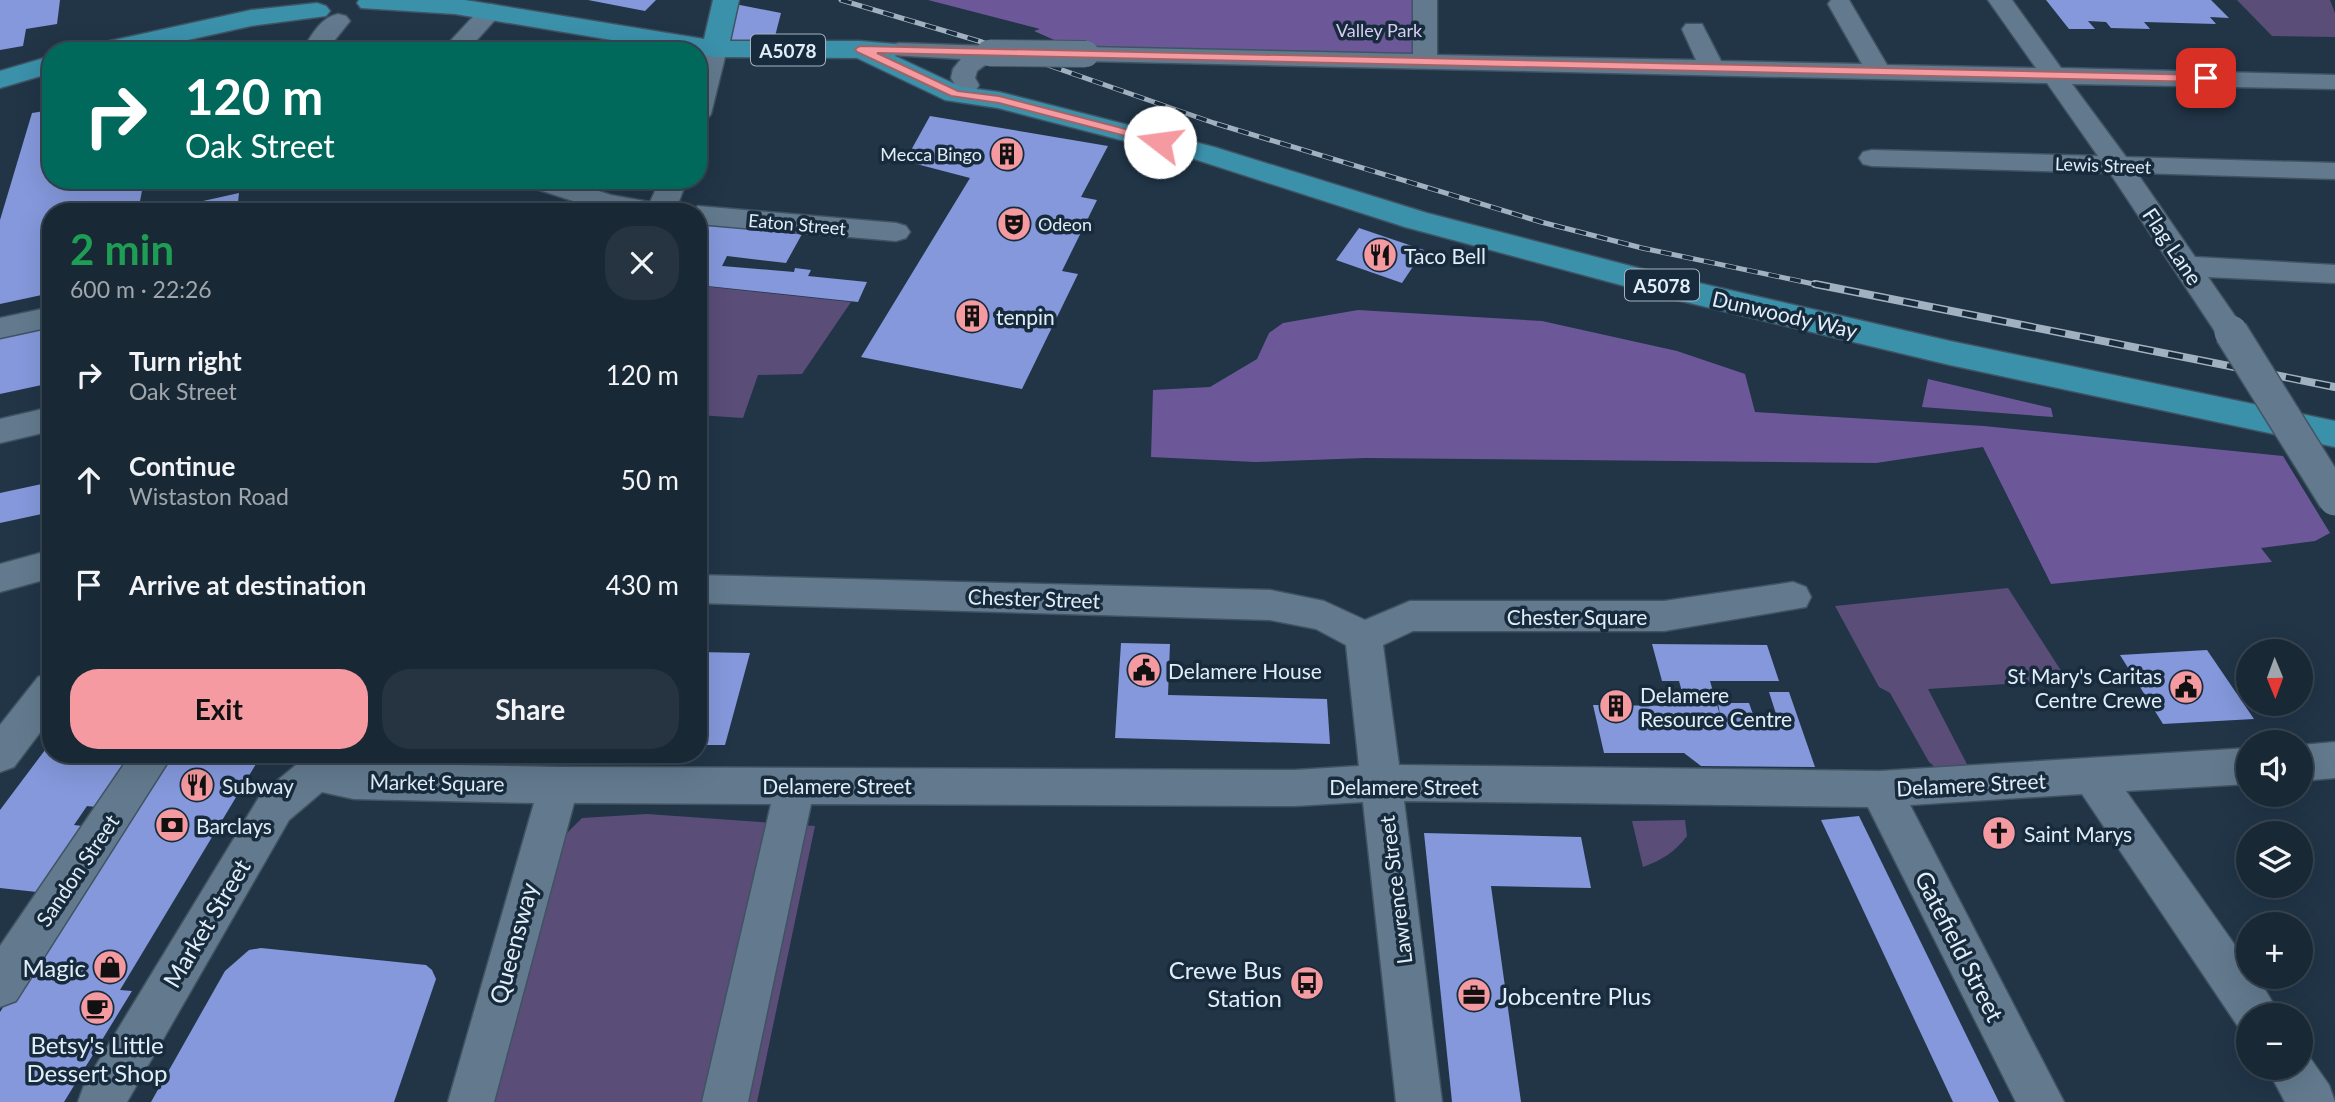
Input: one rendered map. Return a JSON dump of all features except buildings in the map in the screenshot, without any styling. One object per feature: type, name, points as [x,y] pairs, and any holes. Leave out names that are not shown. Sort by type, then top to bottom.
[{"type":"main road","points":[[715,49],[726,0]]},
{"type":"main road","name":"A5078","points":[[370,2],[401,1],[491,11],[674,42]]},
{"type":"main road","points":[[139,42],[199,28],[329,11],[364,13],[370,2]]},
{"type":"main road","name":"A5078","points":[[707,48],[899,50]]},
{"type":"main road","name":"Dunwoody Way","points":[[860,49],[955,94],[999,100],[1204,153],[1416,220],[1673,288],[1950,353],[2335,434]]},
{"type":"main road","name":"Dunwoody Way","points":[[899,50],[999,100]]},
{"type":"main road","points":[[0,80],[42,67]]},
{"type":"street","points":[[1425,0],[1425,63]]},
{"type":"street","name":"Flag Lane","points":[[2000,0],[2118,165],[2231,332],[2335,499]]},
{"type":"street","points":[[1840,4],[1878,71]]},
{"type":"street","points":[[319,42],[324,34],[329,11]]},
{"type":"street","points":[[462,42],[491,11]]},
{"type":"street","points":[[1695,29],[1712,68]]},
{"type":"street","points":[[707,80],[715,49]]},
{"type":"street","points":[[899,50],[2335,82]]},
{"type":"street","points":[[967,85],[963,78],[965,69],[986,53]]},
{"type":"street","name":"Lewis Street","points":[[1872,158],[2335,172]]},
{"type":"street","points":[[564,189],[607,203]]},
{"type":"street","name":"Eaton Street","points":[[707,216],[897,232]]},
{"type":"street","points":[[2186,266],[2335,274]]},
{"type":"street","points":[[0,328],[42,319]]},
{"type":"street","points":[[0,431],[42,421]]},
{"type":"street","points":[[0,578],[42,566]]},
{"type":"street","name":"Chester Street","points":[[707,589],[1270,605],[1324,616],[1364,637]]},
{"type":"street","name":"Chester Square","points":[[1364,637],[1410,616],[1664,616],[1793,597]]},
{"type":"street","name":"Lawrence Street","points":[[1364,637],[1419,1102]]},
{"type":"street","points":[[0,755],[42,700]]},
{"type":"street","points":[[2313,762],[2335,760]]},
{"type":"street","name":"Sandon Street","points":[[0,985],[147,763]]},
{"type":"street","name":"Market Square","points":[[314,764],[354,781],[559,785]]},
{"type":"street","name":"Market Street","points":[[101,1102],[275,807],[314,764]]},
{"type":"street","name":"Delamere Street","points":[[559,785],[1295,788],[1383,783],[1880,789],[2236,767]]},
{"type":"street","points":[[2093,777],[2249,1003]]},
{"type":"street","name":"Queensway","points":[[471,1102],[559,785]]},
{"type":"street","points":[[725,1102],[795,785]]},
{"type":"street","name":"Gatefield Street","points":[[1880,789],[2041,1102]]},
{"type":"street","points":[[2298,1080],[2312,1102]]},
{"type":"shaded area","points":[[2237,0],[2330,0],[2335,13],[2335,37],[2272,36]]},
{"type":"shaded area","points":[[707,287],[851,302],[802,374],[758,375],[743,418],[707,416]]},
{"type":"shaded area","points":[[2008,588],[2067,680],[1928,689],[1970,770],[1943,774],[1929,762],[1890,693],[1879,687],[1835,606]]},
{"type":"shaded area","points":[[647,814],[815,826],[757,1102],[483,1102],[563,837],[582,818]]},
{"type":"shaded area","points":[[1685,820],[1687,836],[1678,847],[1643,867],[1632,821]]},
{"type":"green space","name":"Valley Park","points":[[928,0],[1425,0],[1425,63],[1086,54],[1034,31],[1040,29]]},
{"type":"green space","points":[[1358,310],[1542,321],[1677,351],[1745,374],[1755,412],[1984,426],[2283,456],[2330,533],[2315,541],[2261,548],[2272,562],[2051,584],[1983,447],[1876,463],[1365,458],[1255,462],[1151,457],[1153,390],[1210,387],[1257,359],[1269,333],[1283,323]]},
{"type":"green space","points":[[1928,379],[2051,408],[2053,417],[1922,407]]},
{"type":"railway","points":[[841,0],[982,42],[1214,123],[1541,222],[1642,248],[1823,286]]},
{"type":"railway","points":[[1815,284],[2335,387]]},
{"type":"place","name":"Mecca Bingo","points":[[1007,154]]},
{"type":"place","name":"Odeon","points":[[1014,224]]},
{"type":"place","name":"Taco Bell","points":[[1380,255]]},
{"type":"place","name":"tenpin","points":[[972,316]]},
{"type":"place","name":"Delamere House","points":[[1144,670]]},
{"type":"place","name":"St Mary's Caritas Centre Crewe","points":[[2186,687]]},
{"type":"place","name":"Delamere Resource Centre","points":[[1616,706]]},
{"type":"place","name":"Subway","points":[[197,785]]},
{"type":"place","name":"Barclays","points":[[172,825]]},
{"type":"place","name":"Saint Marys","points":[[1999,833]]},
{"type":"place","name":"Magic","points":[[110,967]]},
{"type":"place","name":"Crewe Bus Station","points":[[1307,983]]},
{"type":"place","name":"Jobcentre Plus","points":[[1474,995]]},
{"type":"place","name":"Betsy's Little Dessert Shop","points":[[97,1008]]},
{"type":"route","points":[[1160,142],[999,100],[981,100],[955,94],[860,49],[2206,78]]}]
